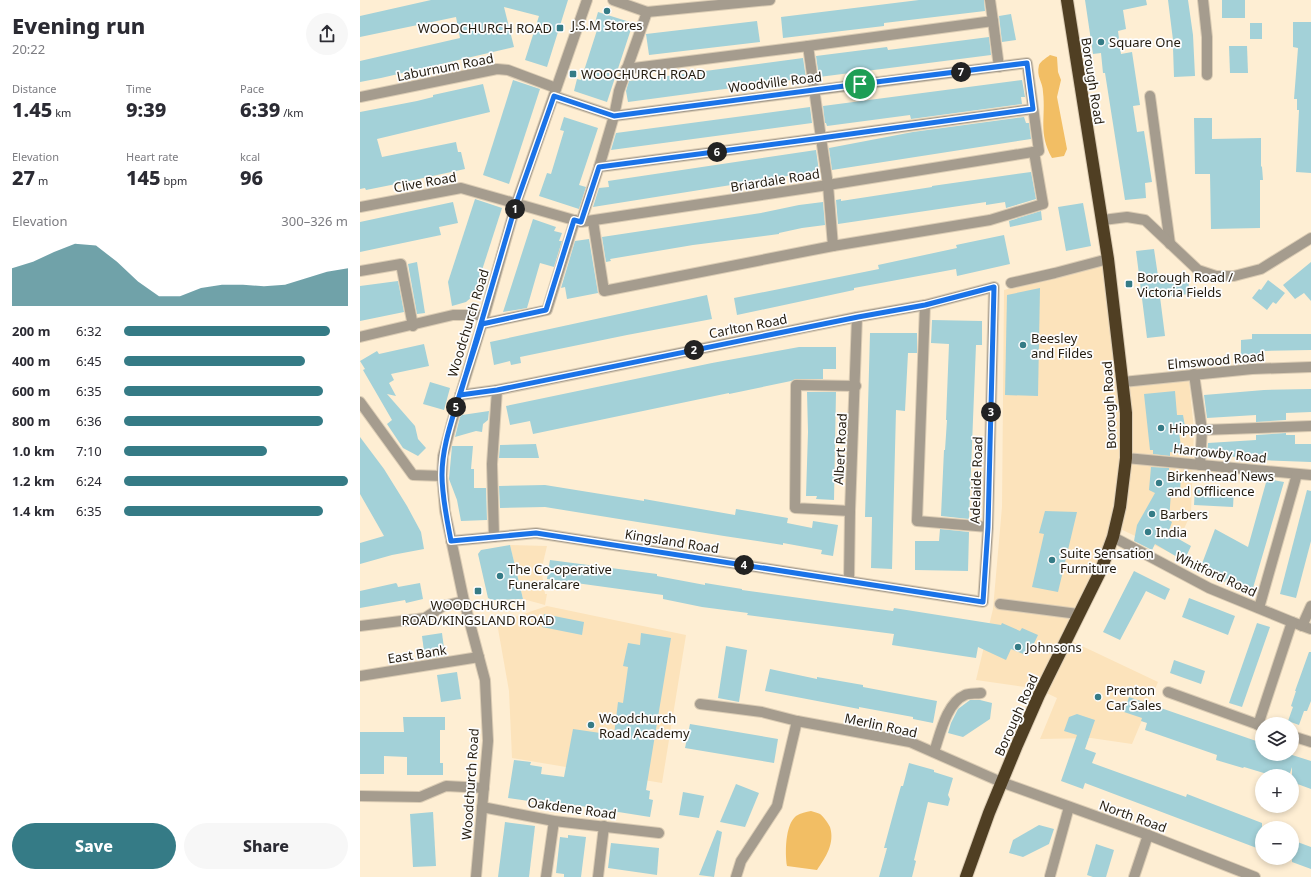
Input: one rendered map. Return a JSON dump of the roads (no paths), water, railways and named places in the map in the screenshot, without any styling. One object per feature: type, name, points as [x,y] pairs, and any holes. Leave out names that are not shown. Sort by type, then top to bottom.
[{"type":"highway","name":"Borough Road","points":[[966,877],[1001,782],[1039,695],[1101,570],[1113,537],[1120,507],[1126,458],[1126,413],[1103,220],[1094,175],[1067,0]]},
{"type":"street","name":"Woodchurch Road","points":[[476,877],[488,741],[485,680],[464,601],[445,511],[442,476],[443,456],[516,204],[587,0]]},
{"type":"street","points":[[612,0],[645,7],[770,0]]},
{"type":"street","points":[[990,0],[999,67]]},
{"type":"street","points":[[1203,0],[1207,37],[1207,75]]},
{"type":"street","points":[[360,337],[412,326],[453,315],[483,320],[546,310],[599,167],[614,116],[619,92],[645,7]]},
{"type":"street","points":[[626,69],[993,21]]},
{"type":"street","points":[[808,46],[828,185],[833,246]]},
{"type":"street","name":"Woodville Road","points":[[555,92],[614,116],[1027,63],[1033,109]]},
{"type":"street","name":"Laburnum Road","points":[[360,97],[497,68],[508,70],[555,92]]},
{"type":"street","points":[[1150,96],[1170,244]]},
{"type":"street","points":[[593,221],[604,290],[833,246],[990,220],[1043,204],[1033,109],[599,167]]},
{"type":"street","name":"Briardale Road","points":[[516,204],[578,221],[593,221],[1037,151]]},
{"type":"street","name":"Clive Road","points":[[360,207],[462,188],[516,204]]},
{"type":"street","points":[[1103,220],[1127,217],[1145,220],[1198,270],[1216,276],[1234,276],[1261,269],[1311,238]]},
{"type":"street","points":[[1011,283],[1108,259]]},
{"type":"street","points":[[360,271],[401,264],[412,326]]},
{"type":"street","name":"Carlton Road","points":[[460,395],[497,390],[858,317],[925,305],[994,287]]},
{"type":"street","name":"Adelaide Road","points":[[983,602],[988,527],[994,287]]},
{"type":"street","points":[[925,305],[917,522],[988,527]]},
{"type":"street","name":"Albert Road","points":[[849,581],[850,510],[858,317]]},
{"type":"street","name":"Elmswood Road","points":[[1123,382],[1252,369],[1311,368]]},
{"type":"street","points":[[1194,374],[1202,430],[1200,465]]},
{"type":"street","points":[[850,510],[795,508],[796,385],[856,386]]},
{"type":"street","points":[[494,537],[492,464],[497,390]]},
{"type":"street","points":[[360,402],[413,475],[442,476]]},
{"type":"street","points":[[1202,430],[1311,426]]},
{"type":"street","name":"Harrowby Road","points":[[1126,458],[1311,475]]},
{"type":"street","points":[[1258,608],[1298,474]]},
{"type":"street","name":"Kingsland Road","points":[[451,541],[536,533],[983,602]]},
{"type":"street","name":"Whitford Road","points":[[1113,537],[1209,588],[1302,626]]},
{"type":"street","points":[[360,626],[425,618],[444,606],[464,601]]},
{"type":"street","points":[[1000,604],[1078,614]]},
{"type":"street","points":[[1263,717],[1311,606]]},
{"type":"street","name":"East Bank","points":[[360,676],[479,657]]},
{"type":"street","points":[[1168,692],[1255,723]]},
{"type":"street","points":[[934,752],[946,715],[956,701],[966,694],[981,693]]},
{"type":"street","name":"Merlin Road","points":[[700,704],[762,712],[797,721],[910,742],[1001,782]]},
{"type":"street","points":[[736,877],[741,861],[777,806],[797,721]]},
{"type":"street","points":[[1299,738],[1311,742]]},
{"type":"street","name":"North Road","points":[[1001,782],[1148,835],[1255,877]]},
{"type":"street","points":[[360,796],[420,798],[446,786],[484,788]]},
{"type":"street","points":[[1050,876],[1070,807]]},
{"type":"street","name":"Oakdene Road","points":[[482,808],[554,821],[659,833]]},
{"type":"street","points":[[546,877],[554,821]]},
{"type":"street","points":[[598,877],[604,826]]},
{"type":"street","points":[[1134,877],[1148,835]]},
{"type":"place","name":"J.S.M Stores","points":[[607,11]]},
{"type":"place","name":"WOODCHURCH ROAD","points":[[560,28]]},
{"type":"place","name":"Square One","points":[[1101,42]]},
{"type":"place","name":"WOOCHURCH ROAD","points":[[573,74]]},
{"type":"place","name":"Borough Road / Victoria Fields","points":[[1129,284]]},
{"type":"place","name":"Beesley and Fildes","points":[[1023,345]]},
{"type":"place","name":"Hippos","points":[[1161,428]]},
{"type":"place","name":"Birkenhead News and Offlicence","points":[[1159,483]]},
{"type":"place","name":"Barbers","points":[[1152,514]]},
{"type":"place","name":"India","points":[[1148,532]]},
{"type":"place","name":"Suite Sensation Furniture","points":[[1052,560]]},
{"type":"place","name":"The Co-operative Funeralcare","points":[[500,576]]},
{"type":"place","name":"WOODCHURCH ROAD/KINGSLAND ROAD","points":[[478,591]]},
{"type":"place","name":"Johnsons","points":[[1018,647]]},
{"type":"place","name":"Prenton Car Sales","points":[[1098,697]]},
{"type":"place","name":"Woodchurch Road Academy","points":[[591,725]]}]
